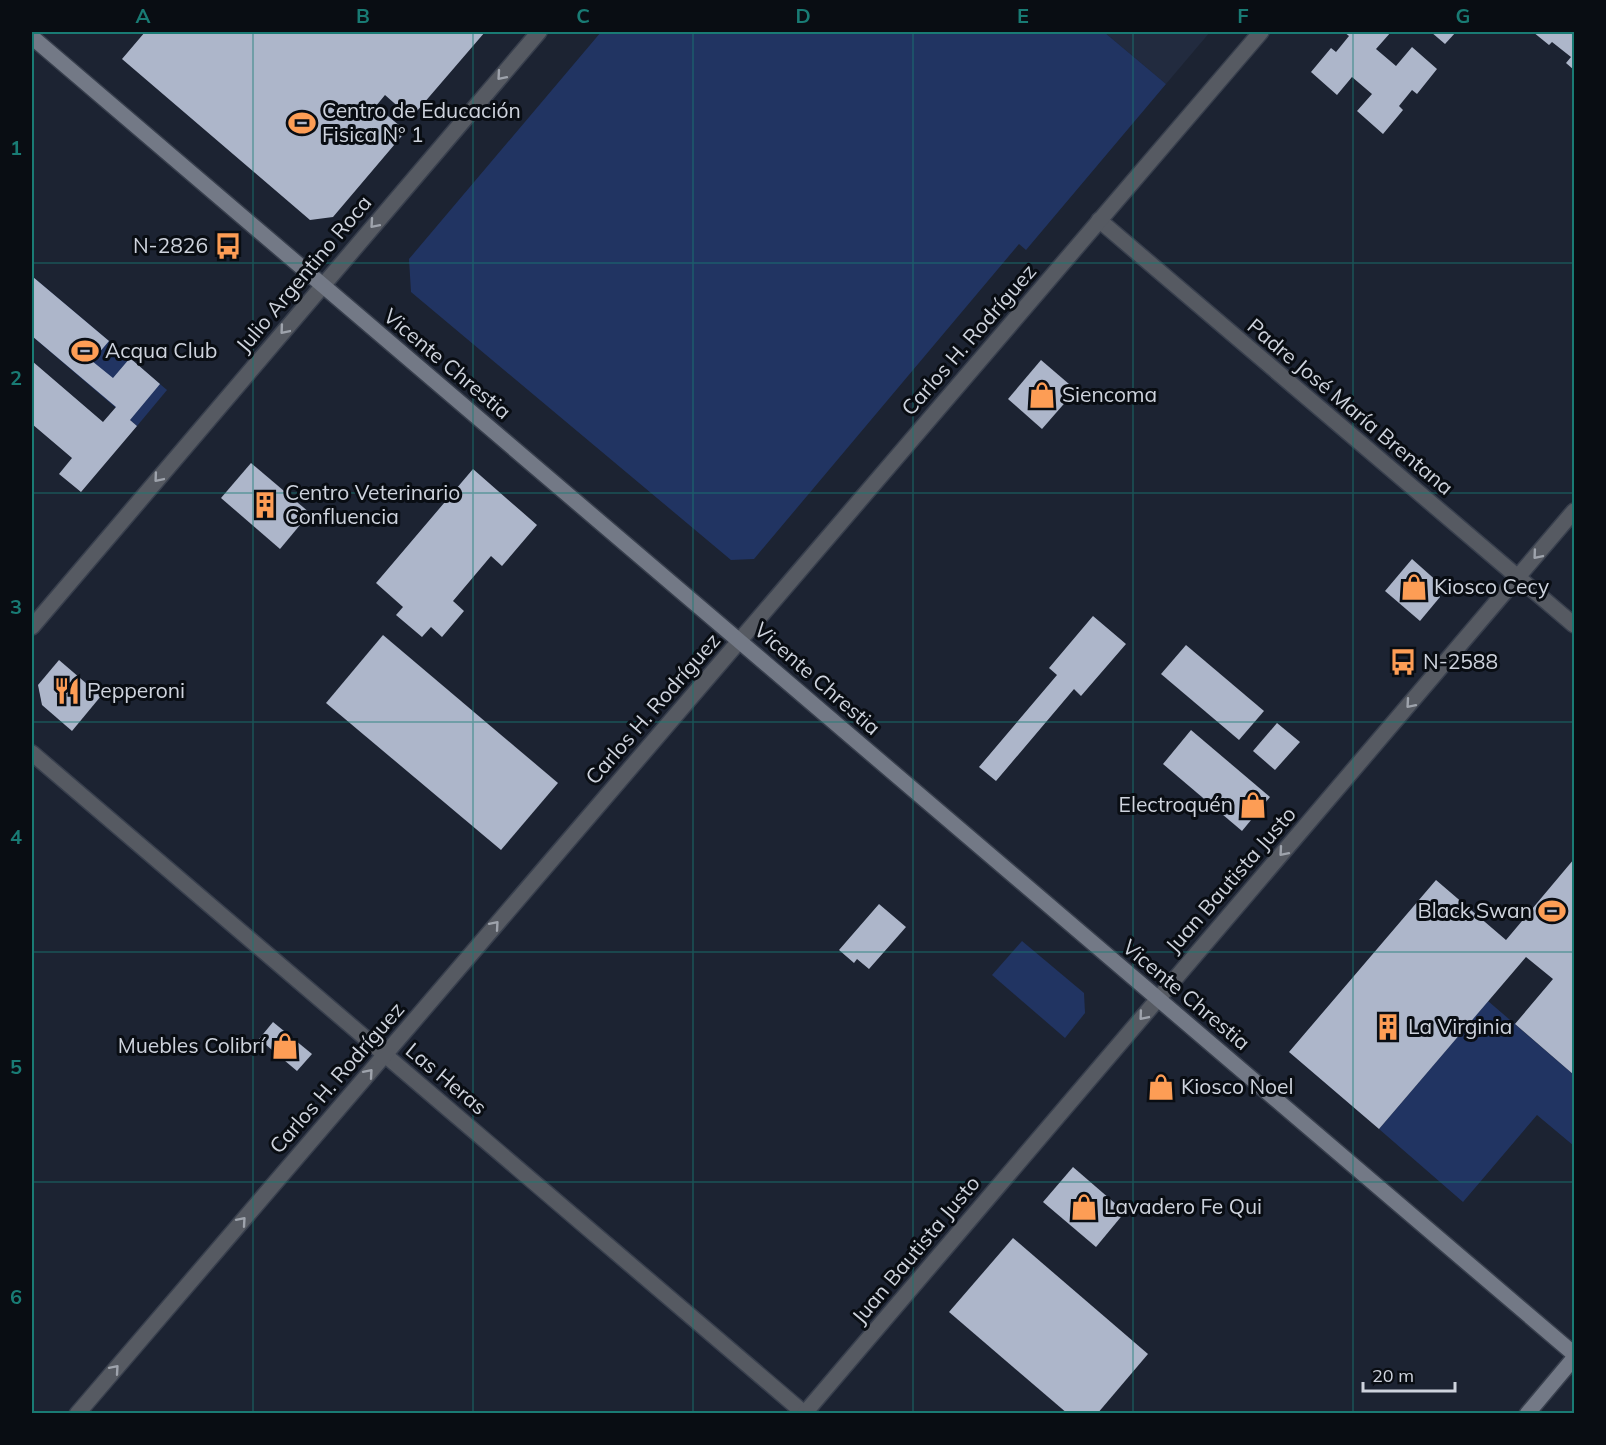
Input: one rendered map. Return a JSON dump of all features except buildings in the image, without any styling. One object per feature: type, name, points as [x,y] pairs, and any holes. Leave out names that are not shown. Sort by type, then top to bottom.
[{"type":"main road","name":"Vicente Chrestia","points":[[32,37],[1575,1356]]},
{"type":"main road","points":[[1527,1413],[1575,1356]]},
{"type":"street","name":"Julio Argentino Roca","points":[[32,627],[539,32]]},
{"type":"street","name":"Carlos H. Rodríguez","points":[[77,1413],[1260,32]]},
{"type":"street","name":"Padre José María Brentana","points":[[1099,220],[1575,625]]},
{"type":"street","name":"Juan Bautista Justo","points":[[804,1413],[1575,511]]},
{"type":"street","name":"Las Heras","points":[[32,753],[804,1413]]},
{"type":"shaded area","points":[[601,32],[1104,32],[1166,84],[1026,250],[1019,244],[754,559],[731,560],[411,292],[409,259]]},
{"type":"shaded area","points":[[1104,32],[1210,32],[1166,84]]},
{"type":"shaded area","name":"Acqua Club","points":[[33,277],[167,390],[137,426],[32,336]]},
{"type":"shaded area","points":[[1022,941],[1084,993],[1085,1013],[1065,1038],[992,975]]},
{"type":"shaded area","points":[[1488,1001],[1574,1075],[1574,1146],[1537,1115],[1463,1202],[1379,1129]]},
{"type":"place","name":"Centro de Educación Fisica Nº 1","points":[[302,123]]},
{"type":"place","name":"N-2826","points":[[228,246]]},
{"type":"place","name":"Acqua Club","points":[[85,351]]},
{"type":"place","name":"Siencoma","points":[[1042,395]]},
{"type":"place","name":"Centro Veterinario Confluencia","points":[[265,505]]},
{"type":"place","name":"Kiosco Cecy","points":[[1414,587]]},
{"type":"place","name":"N-2588","points":[[1403,662]]},
{"type":"place","name":"Pepperoni","points":[[67,691]]},
{"type":"place","name":"Electroquén","points":[[1253,805]]},
{"type":"place","name":"Black Swan","points":[[1552,911]]},
{"type":"place","name":"La Virginia","points":[[1388,1027]]},
{"type":"place","name":"Muebles Colibrí","points":[[285,1046]]},
{"type":"place","name":"Kiosco Noel","points":[[1161,1087]]},
{"type":"place","name":"Lavadero Fe Qui","points":[[1084,1207]]}]
